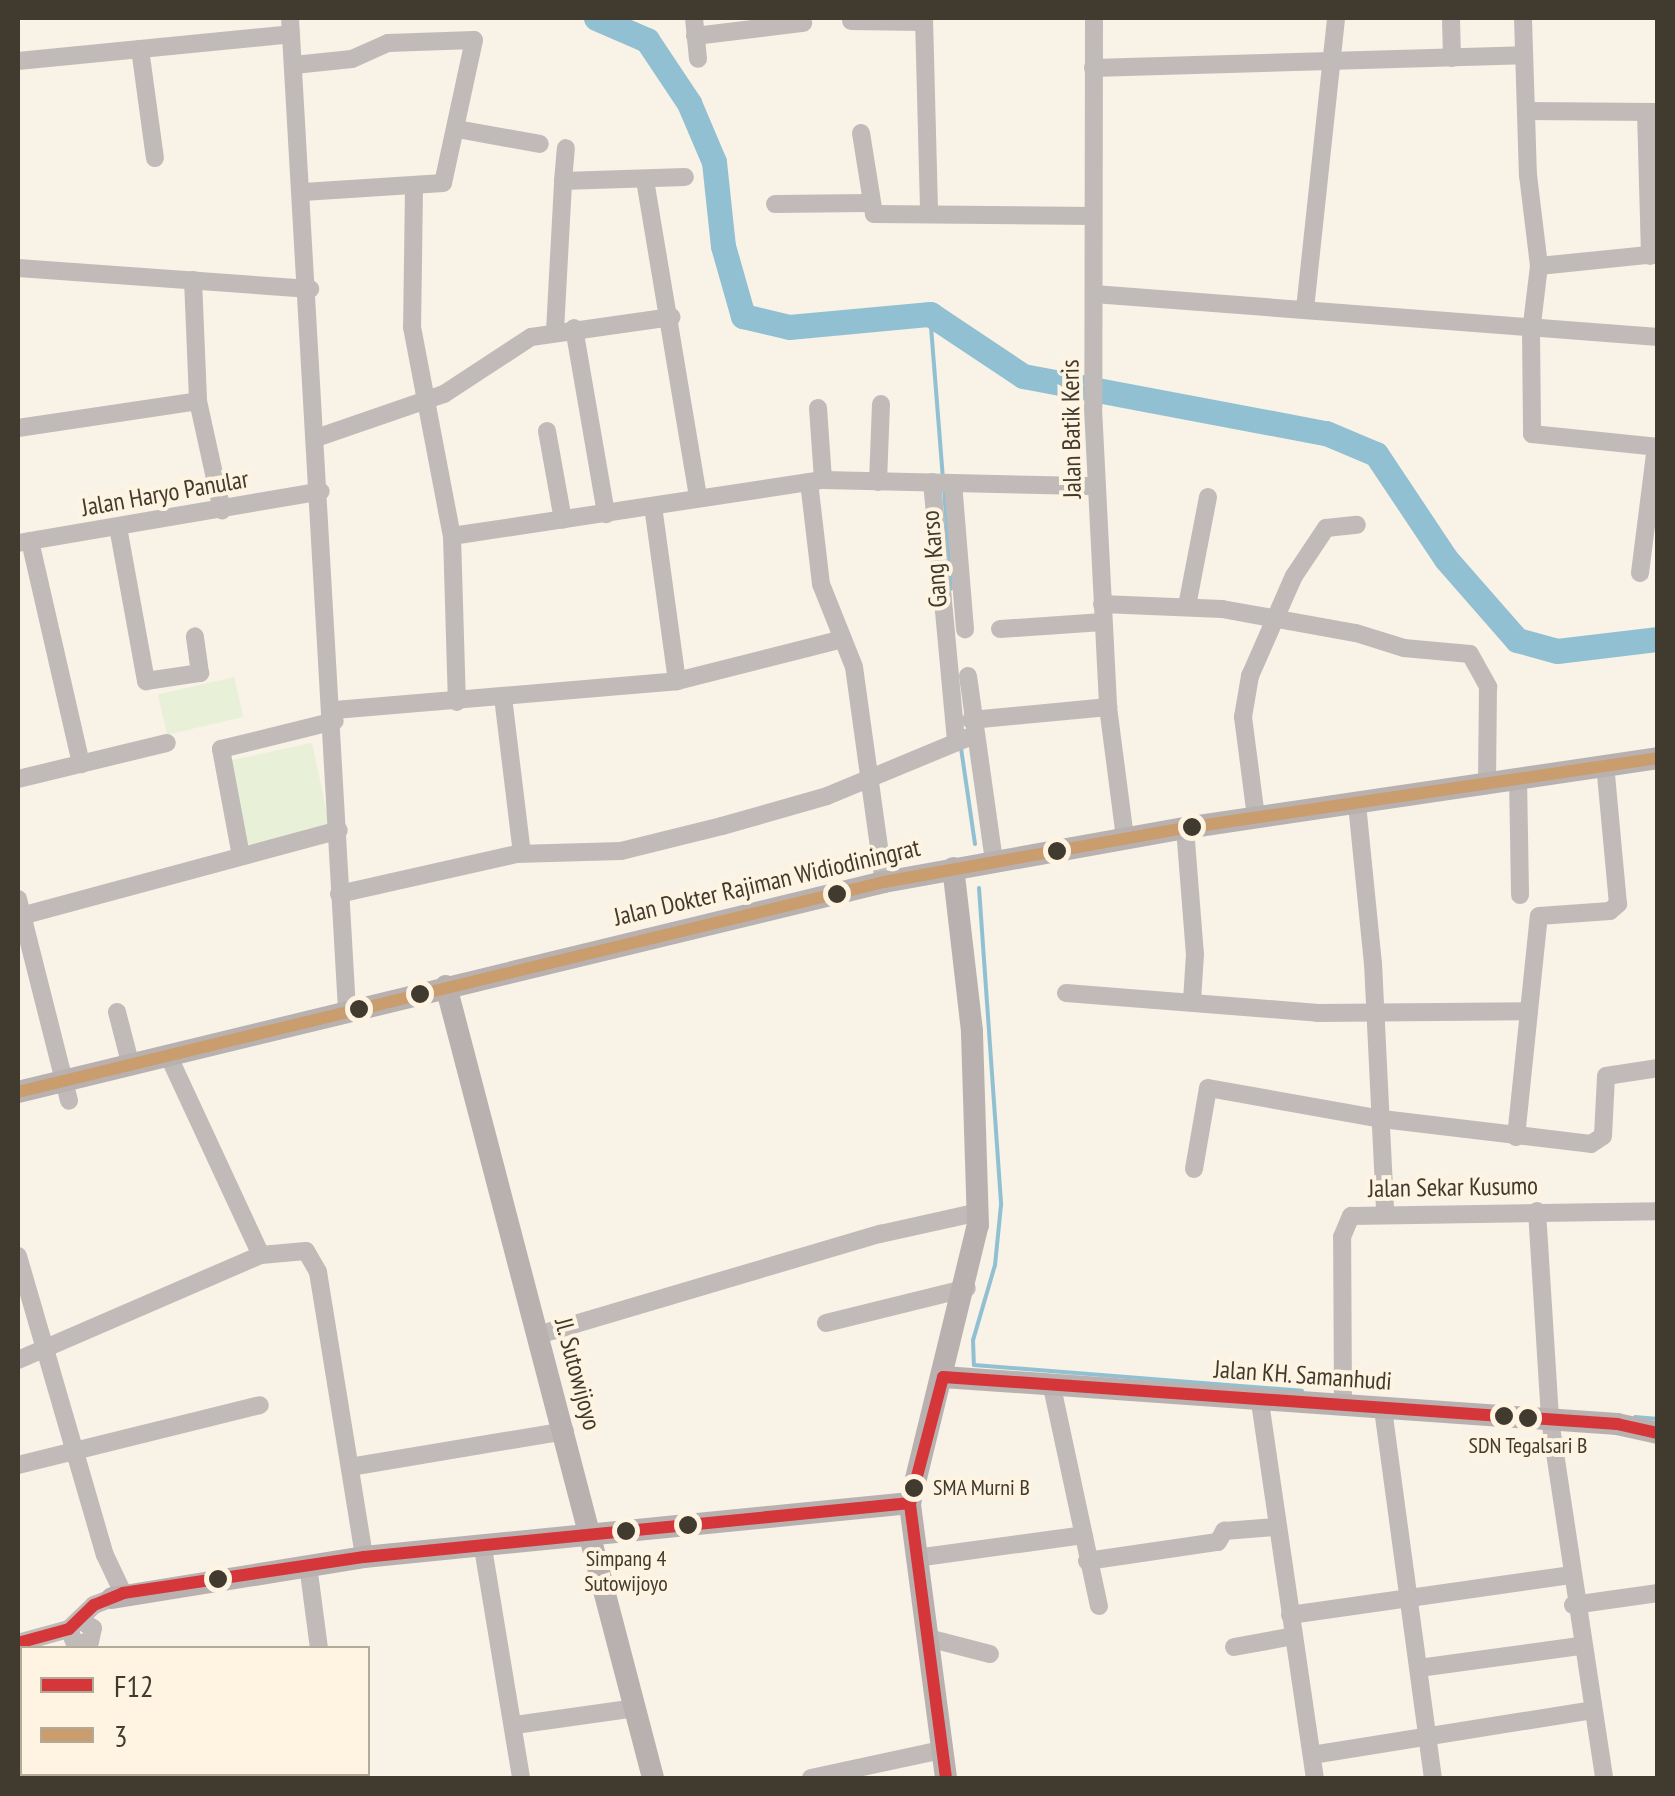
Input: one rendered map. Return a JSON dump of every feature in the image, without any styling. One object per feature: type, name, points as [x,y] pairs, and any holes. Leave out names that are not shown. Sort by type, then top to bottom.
[{"type":"main road","name":"Jalan Dokter Rajiman Widiodiningrat","points":[[18,1092],[66,1091],[131,1066],[347,1010],[884,882],[1256,816],[1658,758]]},
{"type":"main road","points":[[946,1778],[910,1503],[967,1288],[979,1212],[972,1031],[953,868]]},
{"type":"main road","name":"Jl. Sutowijoyo","points":[[446,986],[594,1538],[653,1778]]},
{"type":"main road","name":"Jalan KH. Samanhudi","points":[[942,1377],[1260,1402],[1343,1402],[1383,1410],[1549,1412],[1658,1433]]},
{"type":"main road","points":[[118,1595],[364,1558],[594,1538],[910,1503]]},
{"type":"street","name":"Jalan Batik Keris","points":[[1094,18],[1093,408],[1108,707],[1125,838]]},
{"type":"street","points":[[1305,309],[1336,18]]},
{"type":"street","points":[[1451,18],[1452,58]]},
{"type":"street","points":[[1523,18],[1526,111],[1540,266],[1531,332],[1535,436],[1657,447],[1640,573]]},
{"type":"street","points":[[850,21],[924,20],[929,214]]},
{"type":"street","points":[[698,59],[695,26],[803,23]]},
{"type":"street","points":[[18,61],[140,49],[291,26],[335,716],[339,894],[347,1010]]},
{"type":"street","points":[[294,65],[352,60],[388,42],[473,38],[448,178],[414,188],[303,192]]},
{"type":"street","points":[[140,49],[155,158]]},
{"type":"street","points":[[1093,68],[1523,55]]},
{"type":"street","points":[[1526,111],[1652,112],[1654,255],[1540,266]]},
{"type":"street","points":[[457,129],[540,144]]},
{"type":"street","points":[[861,132],[867,203],[877,215],[1093,216]]},
{"type":"street","points":[[566,148],[562,180],[565,330],[606,514]]},
{"type":"street","points":[[562,180],[685,177]]},
{"type":"street","points":[[645,180],[672,317],[698,498]]},
{"type":"street","points":[[414,188],[410,300],[423,402],[452,536],[457,702]]},
{"type":"street","points":[[775,204],[867,203]]},
{"type":"street","points":[[18,268],[310,289]]},
{"type":"street","points":[[193,280],[198,401],[222,510]]},
{"type":"street","points":[[1094,294],[1305,309],[1531,332],[1658,337]]},
{"type":"street","points":[[318,437],[459,387],[513,344],[565,330],[672,317]]},
{"type":"street","points":[[18,428],[198,401]]},
{"type":"street","points":[[878,482],[881,404]]},
{"type":"street","points":[[818,408],[816,481],[821,584],[843,639],[861,708],[867,777],[884,882]]},
{"type":"street","points":[[547,431],[563,520]]},
{"type":"street","points":[[452,536],[816,481],[1097,486]]},
{"type":"street","points":[[942,483],[964,735],[994,861]]},
{"type":"street","name":"Gang Karso","points":[[942,483],[965,630]]},
{"type":"street","name":"Jalan Haryo Panular","points":[[24,542],[321,491]]},
{"type":"street","points":[[1187,606],[1208,497]]},
{"type":"street","points":[[653,506],[678,681]]},
{"type":"street","points":[[1256,816],[1243,701],[1294,576],[1326,528],[1356,525]]},
{"type":"street","points":[[118,527],[146,681],[200,672],[195,636]]},
{"type":"street","points":[[24,542],[82,764]]},
{"type":"street","points":[[1000,628],[1187,606],[1404,648],[1470,654],[1488,687],[1486,782]]},
{"type":"street","points":[[241,856],[222,750],[335,716],[678,681],[843,639]]},
{"type":"street","points":[[964,735],[968,676]]},
{"type":"street","points":[[503,698],[522,853]]},
{"type":"street","points":[[339,894],[522,853],[621,851],[797,806],[964,735],[1108,707]]},
{"type":"street","points":[[18,779],[168,743]]},
{"type":"street","points":[[1516,1137],[1540,914],[1610,911],[1618,904],[1606,765]]},
{"type":"street","points":[[1518,778],[1520,895]]},
{"type":"street","points":[[1356,804],[1382,1119],[1385,1212]]},
{"type":"street","points":[[1184,828],[1194,934],[1192,1000]]},
{"type":"street","points":[[66,1091],[25,967],[19,907],[338,830]]},
{"type":"street","points":[[1066,994],[1192,1000],[1318,1013],[1529,1011]]},
{"type":"street","points":[[118,1012],[131,1066]]},
{"type":"street","points":[[169,1058],[261,1255]]},
{"type":"street","points":[[1194,1169],[1208,1088],[1382,1119],[1596,1144],[1604,1136],[1606,1076],[1658,1068]]},
{"type":"street","points":[[1536,1211],[1549,1412],[1573,1605],[1604,1778]]},
{"type":"street","name":"Jalan Sekar Kusumo","points":[[1343,1402],[1343,1230],[1351,1216],[1385,1212],[1658,1211]]},
{"type":"street","points":[[538,1335],[880,1234],[979,1212]]},
{"type":"street","points":[[18,1360],[261,1255],[296,1248],[313,1260],[364,1558]]},
{"type":"street","points":[[18,1256],[118,1595],[81,1634],[20,1643]]},
{"type":"street","points":[[826,1323],[967,1288]]},
{"type":"street","points":[[1052,1386],[1098,1606]]},
{"type":"street","points":[[1260,1402],[1316,1778]]},
{"type":"street","points":[[18,1465],[260,1405]]},
{"type":"street","points":[[1383,1410],[1433,1778]]},
{"type":"street","points":[[350,1468],[565,1431]]},
{"type":"street","points":[[1088,1561],[1218,1542],[1224,1531],[1276,1527]]},
{"type":"street","points":[[916,1558],[1083,1534]]},
{"type":"street","points":[[483,1548],[521,1778]]},
{"type":"street","points":[[308,1565],[319,1646]]},
{"type":"street","points":[[1290,1615],[1570,1576]]},
{"type":"street","points":[[1573,1605],[1658,1594]]},
{"type":"street","points":[[1234,1647],[1294,1636]]},
{"type":"street","points":[[928,1638],[990,1654]]},
{"type":"street","points":[[1419,1668],[1580,1646]]},
{"type":"street","points":[[515,1725],[636,1708]]},
{"type":"street","points":[[1312,1755],[1592,1710]]},
{"type":"street","points":[[811,1778],[942,1750]]},
{"type":"green space","points":[[234,677],[243,717],[167,734],[158,695]]},
{"type":"green space","points":[[312,743],[330,827],[247,845],[229,761]]},
{"type":"waterway","points":[[596,18],[647,40],[689,103],[714,162],[723,246],[743,316],[789,327],[930,314],[1023,376],[1326,433],[1376,454],[1446,559],[1517,640],[1557,651],[1658,639]]},
{"type":"waterway","points":[[930,314],[943,479]]},
{"type":"waterway","points":[[944,488],[951,589]]},
{"type":"waterway","points":[[961,748],[975,844]]},
{"type":"waterway","points":[[979,888],[1001,1205],[995,1265],[973,1340],[974,1365],[1302,1391]]},
{"type":"waterway","points":[[1635,1417],[1658,1419]]},
{"type":"transit line","name":"3","points":[[18,1092],[884,882],[1185,828],[1658,758]]},
{"type":"transit line","name":"F12","points":[[946,1778],[910,1503],[943,1377],[1617,1424],[1658,1433]]},
{"type":"transit line","name":"F12","points":[[18,1643],[69,1629],[94,1605],[123,1593],[364,1557],[910,1503]]},
{"type":"place","name":"SDN Tegalsari B","points":[[1528,1418]]},
{"type":"place","name":"SMA Murni B","points":[[914,1488]]},
{"type":"place","name":"Simpang 4 Sutowijoyo","points":[[626,1531]]}]
